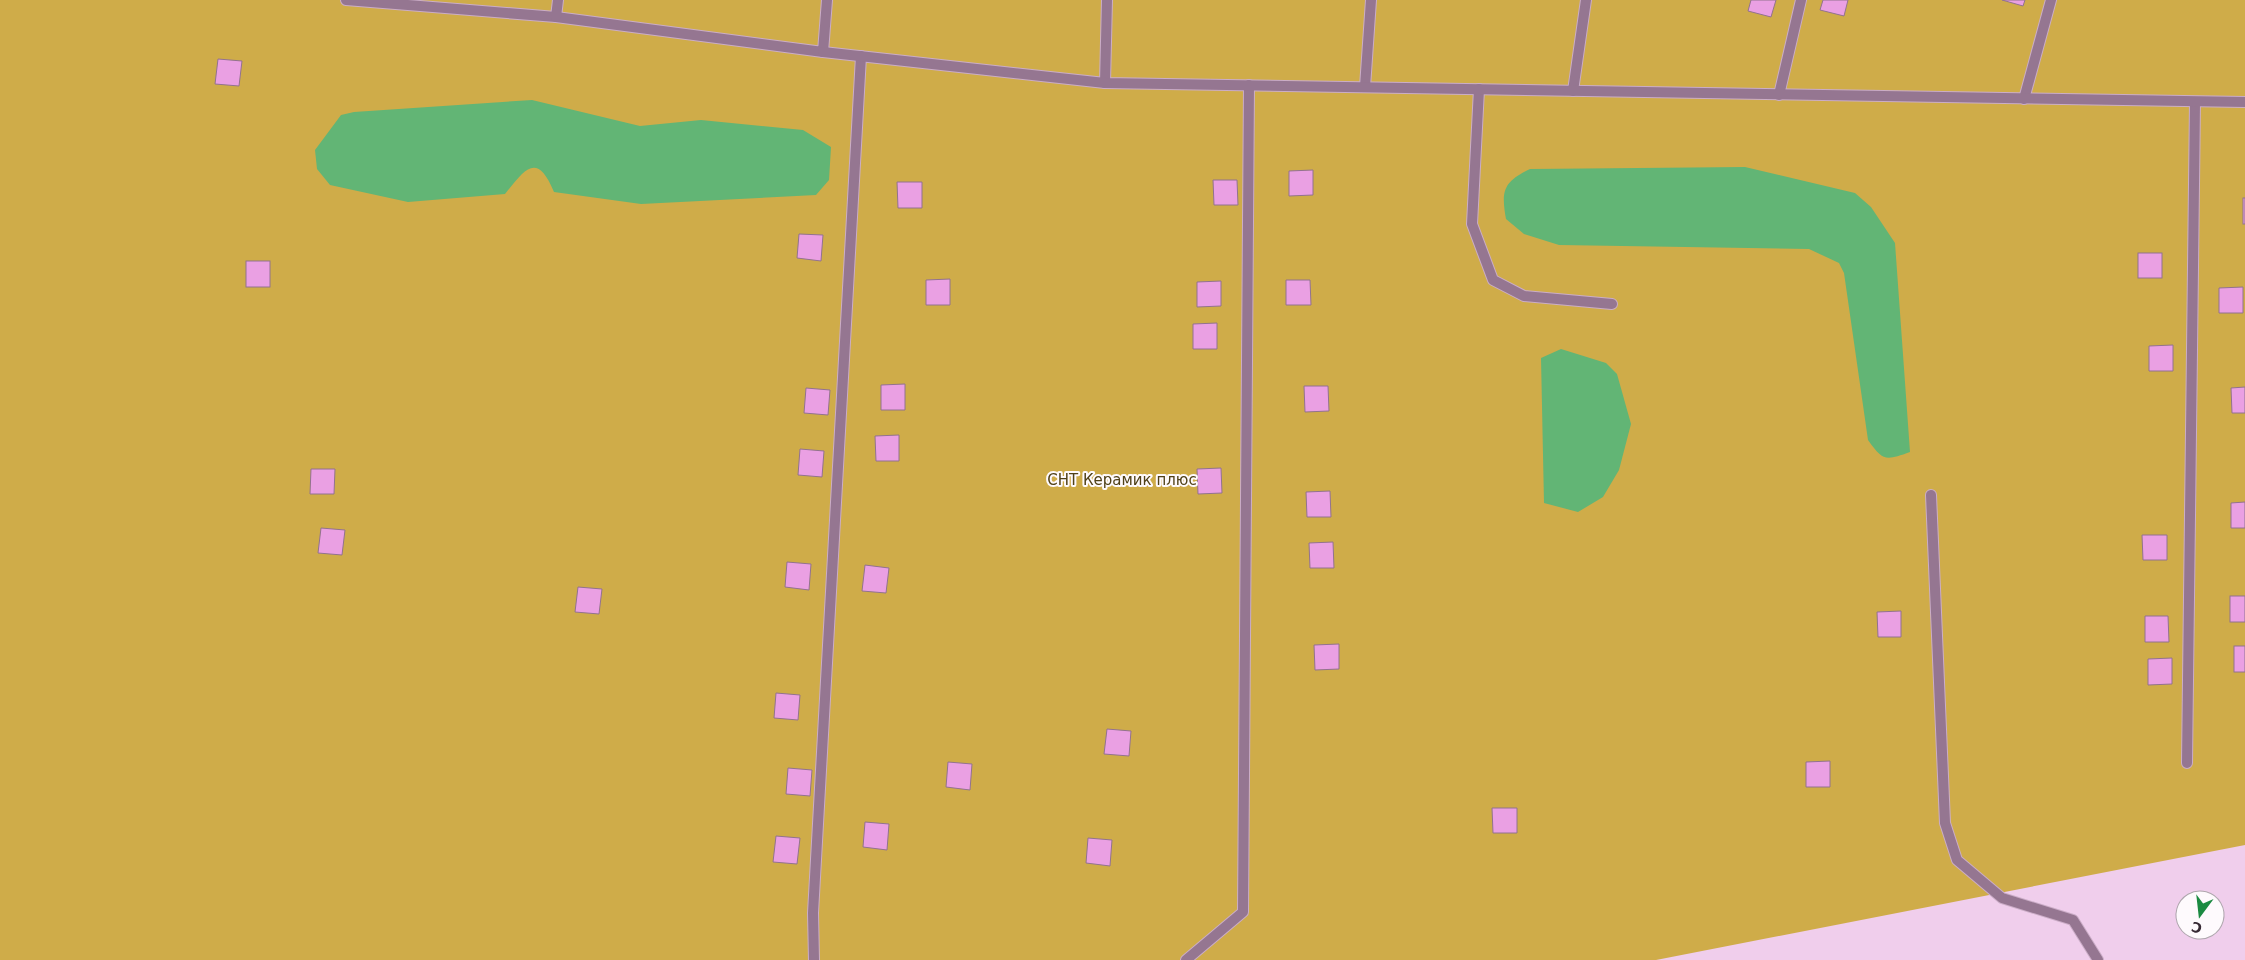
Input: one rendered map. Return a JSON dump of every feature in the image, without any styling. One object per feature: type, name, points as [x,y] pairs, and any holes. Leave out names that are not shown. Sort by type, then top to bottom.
[{"type":"street","points":[[346,0],[556,17],[823,52],[1105,83],[2245,102]]},
{"type":"street","points":[[556,17],[558,0]]},
{"type":"street","points":[[823,52],[827,0]]},
{"type":"street","points":[[1105,83],[1107,0]]},
{"type":"street","points":[[1366,87],[1371,0]]},
{"type":"street","points":[[1573,91],[1586,0]]},
{"type":"street","points":[[1778,95],[1801,0]]},
{"type":"street","points":[[2024,99],[2051,0]]},
{"type":"street","points":[[814,960],[813,914],[861,56]]},
{"type":"street","points":[[1186,960],[1243,912],[1249,85]]},
{"type":"street","points":[[1479,90],[1472,224],[1493,280],[1524,296],[1612,304]]},
{"type":"street","points":[[2187,763],[2196,102]]},
{"type":"street","points":[[1931,495],[1945,823],[1957,860],[2002,898],[2073,920],[2098,960]]},
{"type":"green space","name":"СНТ Керамик плюс","points":[[0,0],[2245,0],[2245,845],[1656,960],[0,960]]},
{"type":"shaded area","points":[[532,100],[640,126],[701,120],[803,130],[831,147],[829,180],[816,195],[641,204],[554,192],[548,179],[542,172],[536,168],[531,168],[519,177],[505,194],[408,202],[330,185],[317,169],[315,150],[341,115],[354,112]]},
{"type":"shaded area","points":[[1745,167],[1855,193],[1871,207],[1895,243],[1910,452],[1890,458],[1885,457],[1877,452],[1868,440],[1844,273],[1839,263],[1809,249],[1559,245],[1524,234],[1506,219],[1504,194],[1506,188],[1514,178],[1530,169]]},
{"type":"shaded area","points":[[1561,349],[1606,363],[1617,374],[1631,424],[1619,470],[1603,497],[1578,512],[1544,503],[1541,358]]},
{"type":"building","points":[[1751,0],[1776,0],[1771,17],[1748,11]]},
{"type":"building","points":[[1823,0],[1848,0],[1844,16],[1820,10]]},
{"type":"building","points":[[2002,0],[2025,0],[2023,6]]},
{"type":"building","points":[[218,59],[242,61],[239,86],[215,84]]},
{"type":"building","points":[[1313,170],[1313,195],[1289,196],[1289,171]]},
{"type":"building","points":[[1213,180],[1237,180],[1238,205],[1214,205]]},
{"type":"building","points":[[897,182],[922,182],[922,208],[898,208]]},
{"type":"building","points":[[2243,198],[2245,198],[2245,224],[2243,224]]},
{"type":"building","points":[[799,234],[823,235],[821,261],[797,258]]},
{"type":"building","points":[[2138,253],[2162,253],[2162,278],[2138,278]]},
{"type":"building","points":[[246,261],[270,261],[270,287],[246,287]]},
{"type":"building","points":[[950,279],[950,305],[926,305],[926,280]]},
{"type":"building","points":[[1286,280],[1310,280],[1311,305],[1286,305]]},
{"type":"building","points":[[1221,281],[1221,306],[1197,307],[1197,282]]},
{"type":"building","points":[[2243,287],[2243,313],[2219,313],[2219,288]]},
{"type":"building","points":[[1217,323],[1217,349],[1193,349],[1193,324]]},
{"type":"building","points":[[2173,345],[2173,371],[2149,371],[2149,346]]},
{"type":"building","points":[[905,384],[905,410],[881,410],[881,385]]},
{"type":"building","points":[[1304,386],[1328,386],[1329,411],[1305,412]]},
{"type":"building","points":[[2245,387],[2245,413],[2232,413],[2231,388]]},
{"type":"building","points":[[806,388],[830,390],[828,415],[804,413]]},
{"type":"building","points":[[899,435],[899,461],[876,461],[875,436]]},
{"type":"building","points":[[800,449],[824,451],[822,477],[798,475]]},
{"type":"building","points":[[1221,468],[1222,493],[1198,494],[1197,469]]},
{"type":"building","points":[[311,469],[335,469],[334,494],[310,494]]},
{"type":"building","points":[[1330,491],[1331,517],[1307,517],[1306,492]]},
{"type":"building","points":[[2245,502],[2245,528],[2231,528],[2231,503]]},
{"type":"building","points":[[321,528],[345,530],[342,555],[318,553]]},
{"type":"building","points":[[2142,535],[2167,535],[2167,560],[2143,560]]},
{"type":"building","points":[[1333,542],[1334,568],[1310,568],[1309,543]]},
{"type":"building","points":[[787,562],[811,564],[809,590],[785,587]]},
{"type":"building","points":[[865,565],[889,568],[886,593],[862,591]]},
{"type":"building","points":[[578,587],[602,589],[599,614],[575,612]]},
{"type":"building","points":[[2230,596],[2245,596],[2245,622],[2230,622]]},
{"type":"building","points":[[1901,611],[1901,637],[1878,637],[1877,612]]},
{"type":"building","points":[[2145,616],[2168,616],[2169,642],[2145,642]]},
{"type":"building","points":[[1339,644],[1339,669],[1315,670],[1314,645]]},
{"type":"building","points":[[2234,646],[2245,646],[2245,672],[2234,672]]},
{"type":"building","points":[[2172,658],[2172,684],[2148,685],[2148,659]]},
{"type":"building","points":[[776,693],[800,695],[798,720],[774,718]]},
{"type":"building","points":[[1107,729],[1131,731],[1129,756],[1104,754]]},
{"type":"building","points":[[1830,761],[1830,787],[1806,787],[1806,762]]},
{"type":"building","points":[[948,762],[972,764],[970,790],[946,787]]},
{"type":"building","points":[[788,768],[812,770],[810,796],[786,794]]},
{"type":"building","points":[[1492,808],[1517,808],[1517,833],[1493,833]]},
{"type":"building","points":[[865,822],[889,824],[887,850],[863,847]]},
{"type":"building","points":[[776,836],[800,838],[797,864],[773,862]]},
{"type":"building","points":[[1088,838],[1112,840],[1110,866],[1086,863]]}]
